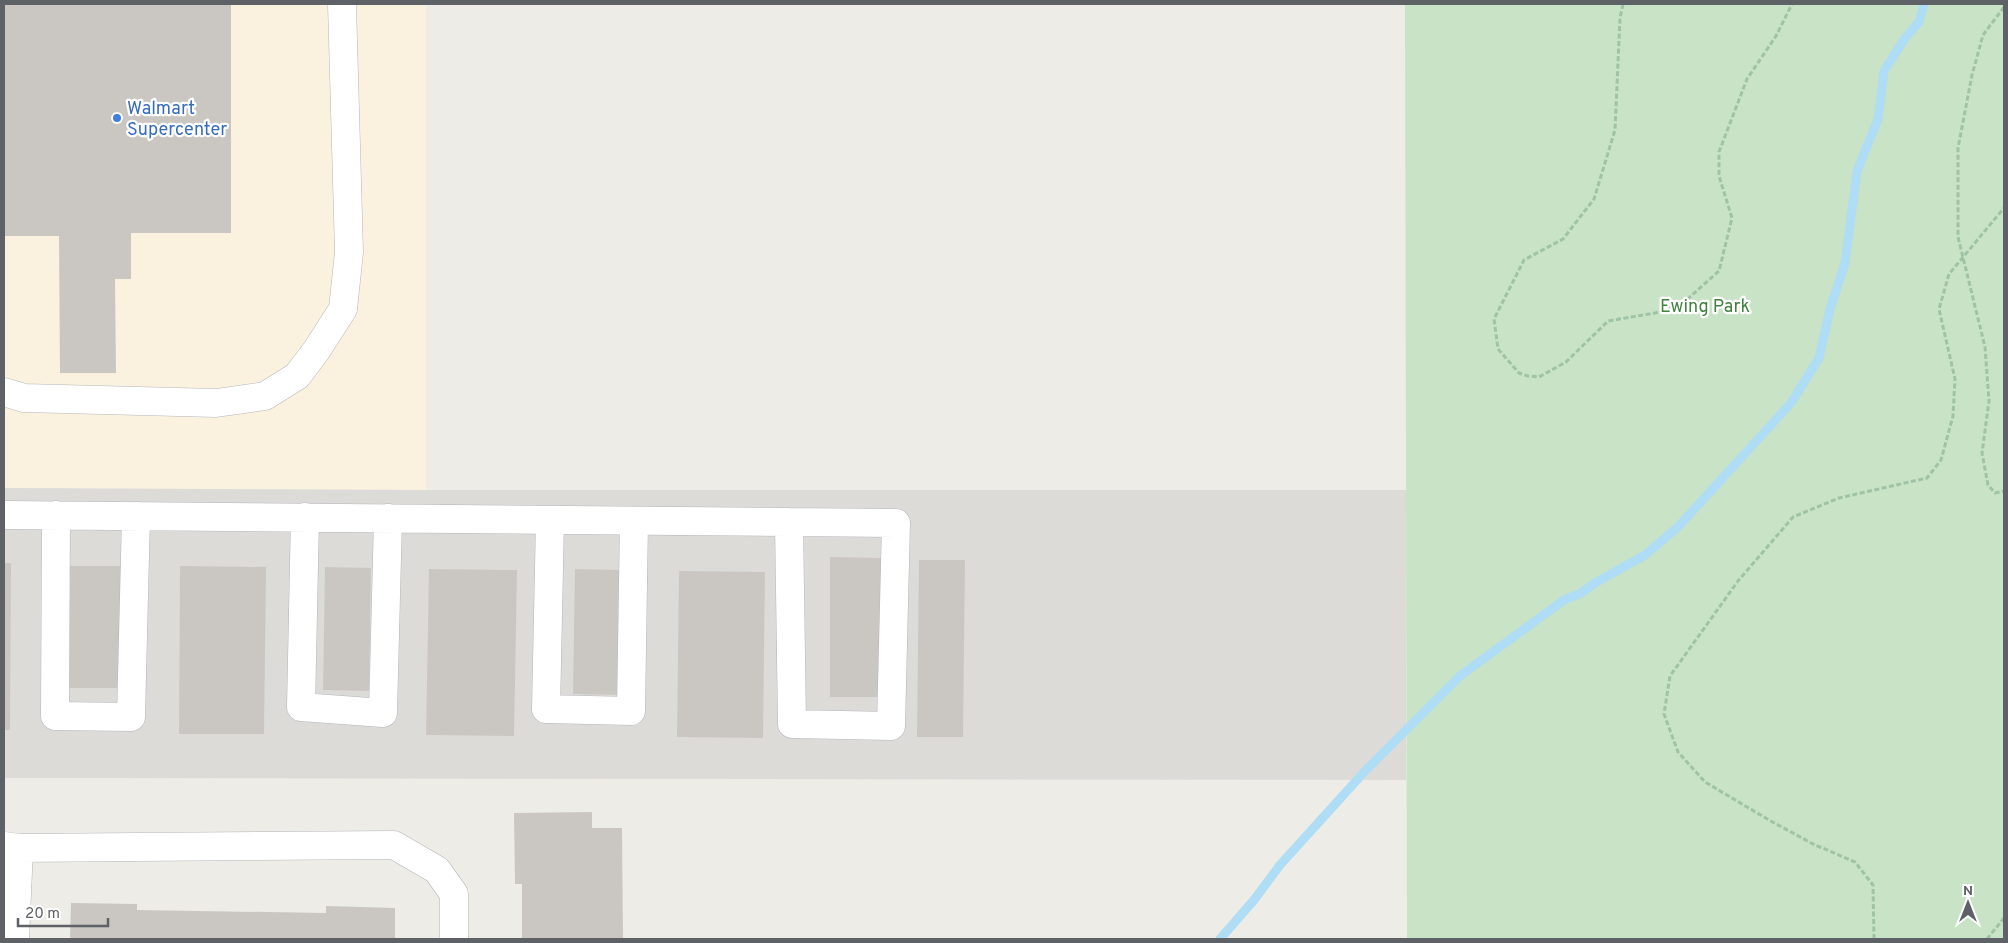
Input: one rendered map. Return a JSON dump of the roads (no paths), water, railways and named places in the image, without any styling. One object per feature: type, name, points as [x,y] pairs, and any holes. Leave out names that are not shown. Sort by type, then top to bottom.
[{"type":"lane","points":[[4,392],[24,398],[216,403],[265,396],[297,376],[316,351],[342,308],[349,252],[342,4]]},
{"type":"lane","points":[[4,515],[305,517],[896,523],[892,726],[792,724],[789,522]]},
{"type":"lane","points":[[56,515],[55,716],[131,717],[136,516]]},
{"type":"lane","points":[[305,517],[301,707],[383,713],[388,518]]},
{"type":"lane","points":[[550,520],[546,709],[631,711],[634,521]]},
{"type":"lane","points":[[15,939],[11,847],[394,845],[437,870],[454,894],[454,939]]},
{"type":"waterway","points":[[1220,939],[1254,900],[1280,865],[1366,770],[1460,676],[1564,600],[1581,593],[1645,555],[1678,527],[1791,403],[1819,358],[1830,309],[1845,263],[1857,171],[1878,119],[1884,71],[1905,38],[1919,22],[1924,4]]},
{"type":"place","name":"Walmart Supercenter","points":[[117,118]]},
{"type":"park label","name":"Ewing Park","points":[[1705,306]]}]
